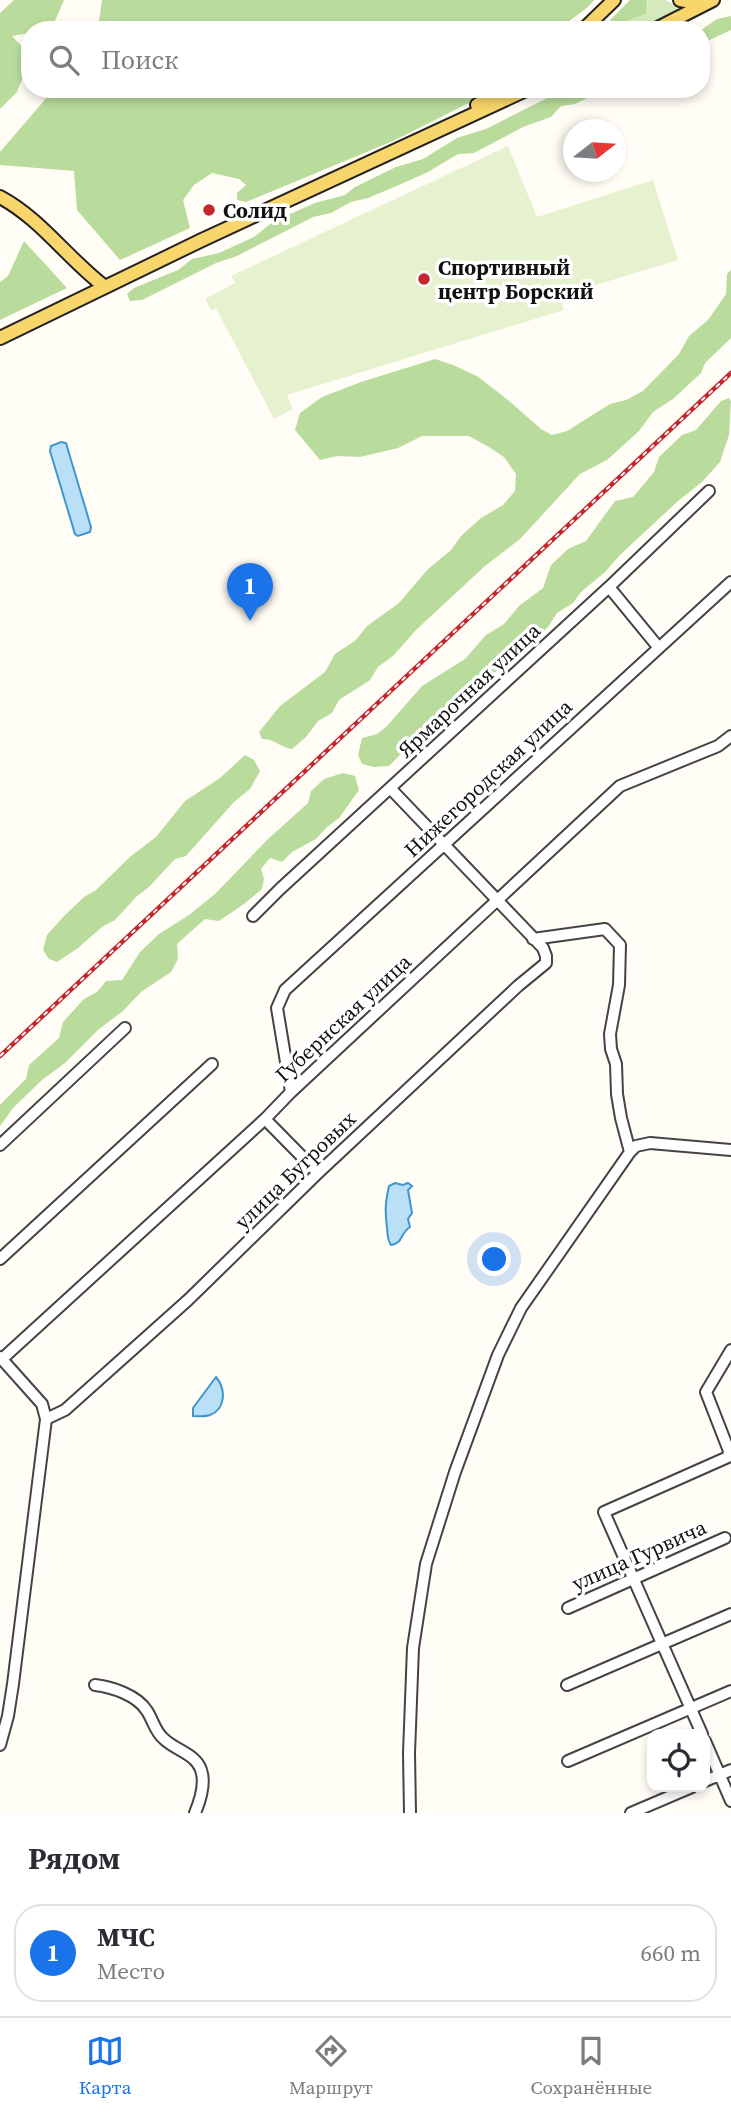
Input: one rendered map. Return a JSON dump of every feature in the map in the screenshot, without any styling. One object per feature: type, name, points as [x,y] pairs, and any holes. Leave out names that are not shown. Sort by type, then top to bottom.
[{"type":"main road","points":[[592,21],[614,0]]},
{"type":"main road","points":[[680,0],[712,1]]},
{"type":"main road","points":[[672,21],[712,1]]},
{"type":"main road","points":[[416,140],[489,98]]},
{"type":"main road","points":[[0,338],[508,98]]},
{"type":"main road","points":[[0,197],[27,214],[105,287]]},
{"type":"street","name":"Ярмарочная улица","points":[[253,916],[709,491]]},
{"type":"street","name":"Нижегородская улица","points":[[291,1092],[277,1008],[285,990],[731,582]]},
{"type":"street","points":[[609,587],[659,648]]},
{"type":"street","name":"Губернская улица","points":[[1,1358],[265,1119],[621,786],[718,746],[731,736]]},
{"type":"street","points":[[390,788],[533,939],[605,929],[620,945],[618,992],[610,1041],[616,1063],[617,1094],[629,1152]]},
{"type":"street","name":"улица Бугровых","points":[[46,1419],[65,1410],[178,1310],[318,1173],[546,963],[543,948],[533,939]]},
{"type":"street","points":[[0,1145],[125,1028]]},
{"type":"street","points":[[0,1259],[212,1064]]},
{"type":"street","points":[[265,1119],[318,1173]]},
{"type":"street","points":[[410,1813],[413,1648],[426,1564],[455,1472],[498,1354],[521,1308],[629,1152],[643,1143],[731,1150]]},
{"type":"street","points":[[700,1729],[604,1513],[728,1457],[729,1451],[706,1392],[731,1350]]},
{"type":"street","points":[[0,1745],[15,1671],[46,1419],[41,1404],[1,1358]]},
{"type":"street","name":"улица Гурвича","points":[[568,1608],[725,1538]]},
{"type":"street","points":[[567,1685],[731,1614]]},
{"type":"street","points":[[95,1685],[104,1686],[138,1701],[147,1710],[162,1738],[199,1765],[202,1783],[195,1813]]},
{"type":"street","points":[[568,1761],[731,1691]]},
{"type":"street","points":[[710,1753],[731,1801]]},
{"type":"street","points":[[710,1779],[731,1770]]},
{"type":"street","points":[[631,1813],[680,1792]]},
{"type":"green space","points":[[14,0],[64,0],[55,21],[21,21],[21,34],[12,36],[21,46],[21,82],[17,92],[0,109],[0,13]]},
{"type":"green space","points":[[102,0],[594,0],[569,21],[99,21]]},
{"type":"green space","points":[[630,0],[647,0],[646,14],[628,21],[610,21]]},
{"type":"green space","points":[[647,0],[665,0],[681,8],[655,21],[626,21],[648,3]]},
{"type":"green space","points":[[731,16],[731,30],[710,40],[710,24]]},
{"type":"green space","points":[[46,98],[477,98],[393,141],[246,202],[237,200],[237,193],[246,185],[239,179],[212,173],[194,185],[183,200],[190,228],[120,260],[77,210],[74,171],[0,165],[0,152]]},
{"type":"green space","points":[[547,98],[587,98],[575,104],[561,106],[551,117],[523,127],[474,153],[458,154],[399,185],[351,202],[331,213],[313,217],[142,300],[130,301],[127,294],[134,288],[178,270],[192,259],[219,253],[254,237],[274,221],[315,203],[345,195],[355,187],[396,167],[423,159],[457,138],[486,129]]},
{"type":"green space","name":"Спортивный центр Борский","points":[[508,146],[537,217],[653,180],[678,260],[563,295],[560,297],[564,310],[287,395],[293,409],[274,419],[216,308],[211,310],[205,299],[235,283],[231,276]]},
{"type":"green space","points":[[24,241],[67,288],[0,320],[0,282],[8,276]]},
{"type":"green space","points":[[731,270],[731,338],[705,363],[701,373],[673,399],[653,412],[639,431],[607,460],[580,474],[520,539],[485,566],[416,630],[393,656],[378,667],[370,680],[339,700],[332,713],[318,721],[292,749],[262,739],[259,732],[280,706],[325,672],[335,654],[356,640],[367,626],[399,603],[428,569],[451,550],[461,536],[481,518],[503,505],[515,491],[516,474],[504,457],[469,436],[422,436],[398,448],[360,457],[337,456],[320,460],[295,430],[300,413],[322,397],[435,359],[477,376],[552,435],[567,431],[610,404],[626,400],[643,391],[679,354],[689,336],[708,320],[726,294],[727,274]]},
{"type":"green space","points":[[729,398],[729,435],[720,462],[702,482],[620,555],[573,603],[557,613],[548,627],[529,644],[514,652],[488,680],[474,686],[449,718],[417,748],[402,753],[389,766],[374,767],[362,764],[358,755],[362,738],[377,734],[387,726],[422,686],[465,659],[486,635],[504,624],[519,606],[543,588],[551,565],[568,549],[586,541],[615,501],[633,497],[654,472],[659,457],[682,435],[696,430],[721,401]]},
{"type":"green space","points":[[245,755],[254,760],[260,771],[250,789],[234,802],[186,856],[175,859],[115,920],[102,927],[78,948],[57,962],[49,959],[43,950],[47,935],[65,915],[156,837],[185,801],[220,778]]},
{"type":"green space","points":[[343,773],[355,776],[359,790],[339,818],[316,839],[292,852],[282,862],[270,858],[261,869],[264,879],[262,889],[219,921],[205,919],[177,944],[178,959],[171,972],[141,992],[65,1063],[42,1080],[13,1108],[0,1126],[0,1105],[26,1079],[29,1065],[59,1038],[63,1022],[84,999],[97,992],[106,981],[122,980],[140,952],[159,934],[215,894],[267,840],[308,803],[311,791],[324,779]]},
{"type":"water","points":[[66,443],[91,527],[90,532],[78,536],[75,534],[50,451],[51,446]]},
{"type":"water","points":[[408,1183],[412,1186],[408,1190],[412,1213],[408,1219],[410,1227],[398,1243],[391,1245],[386,1207],[389,1186]]},
{"type":"water","points":[[216,1377],[222,1387],[222,1404],[208,1416],[193,1416],[193,1408]]},
{"type":"railway","points":[[0,1056],[731,373]]},
{"type":"place","name":"Солид","points":[[209,210]]},
{"type":"place","name":"Спортивный центр Борский","points":[[424,279]]},
{"type":"place","name":"МЧС","points":[[250,621]]}]
